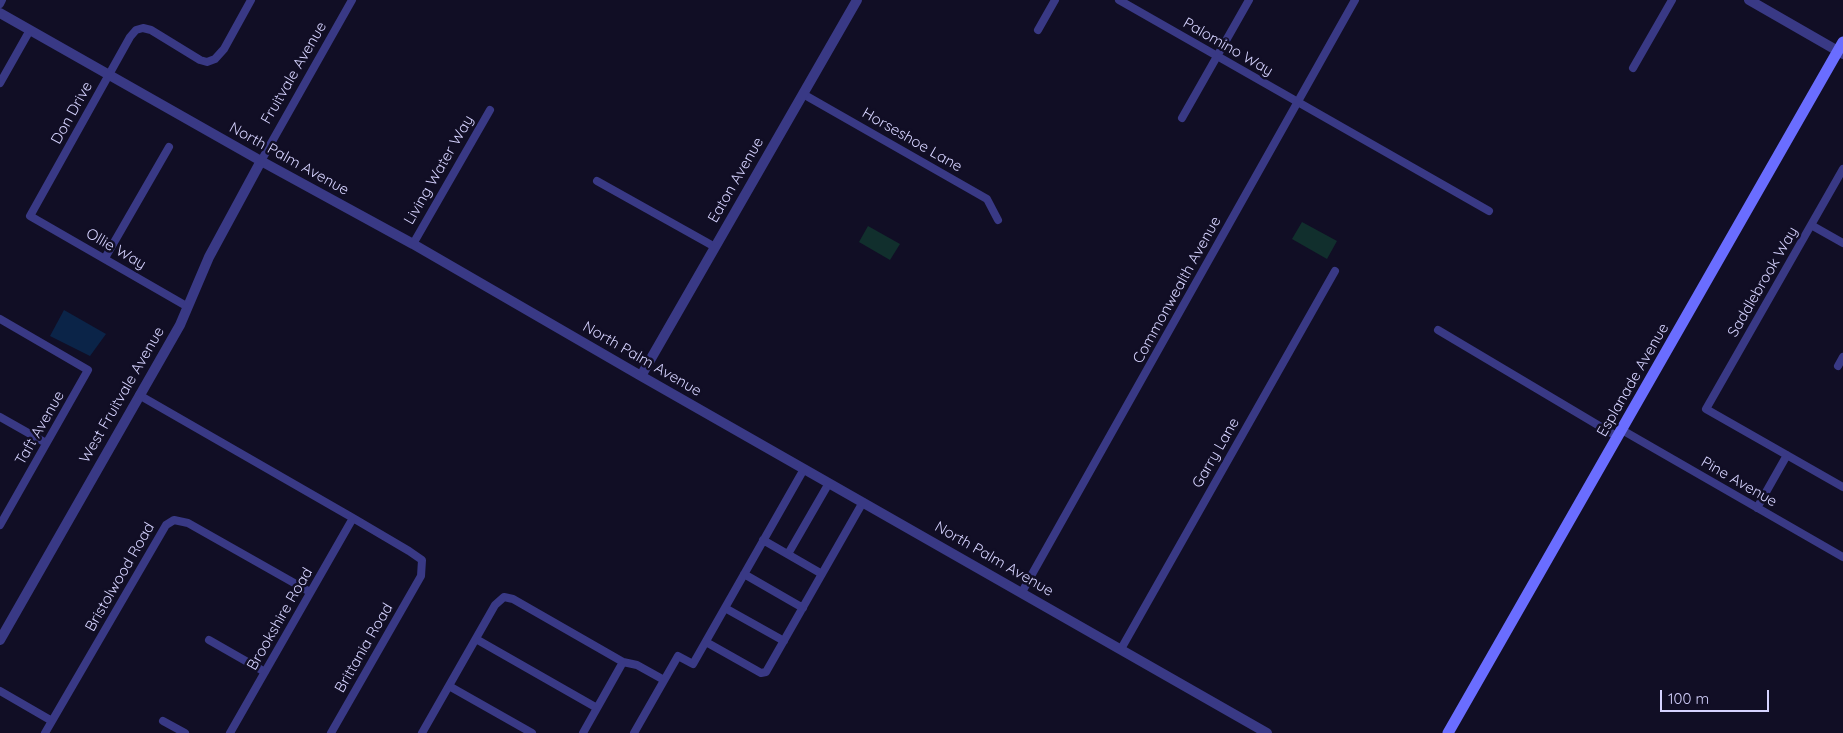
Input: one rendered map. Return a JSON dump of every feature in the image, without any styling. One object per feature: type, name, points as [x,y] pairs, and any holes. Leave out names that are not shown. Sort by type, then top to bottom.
[{"type":"main road","name":"Esplanade Avenue","points":[[1448,733],[1841,49]]},
{"type":"street","points":[[0,4],[2,0]]},
{"type":"street","name":"Don Drive","points":[[30,216],[130,37],[136,30],[143,28],[151,30],[200,60],[207,62],[215,59],[224,48],[251,0]]},
{"type":"street","name":"Fruitvale Avenue","points":[[261,160],[352,0]]},
{"type":"street","name":"Eaton Avenue","points":[[641,376],[857,0]]},
{"type":"street","points":[[1038,30],[1055,0]]},
{"type":"street","name":"Palomino Way","points":[[1119,0],[1489,211]]},
{"type":"street","points":[[1182,118],[1249,0]]},
{"type":"street","name":"Commonwealth Avenue","points":[[1022,592],[1355,0]]},
{"type":"street","points":[[1633,68],[1672,0]]},
{"type":"street","points":[[1748,0],[1841,49]]},
{"type":"street","name":"North Palm Avenue","points":[[0,13],[413,244],[1267,733]]},
{"type":"street","points":[[0,83],[30,30]]},
{"type":"street","name":"Horseshoe Lane","points":[[803,94],[987,199],[998,220]]},
{"type":"street","name":"Living Water Way","points":[[413,244],[490,110]]},
{"type":"street","points":[[105,258],[168,147]]},
{"type":"street","name":"West Fruitvale Avenue","points":[[0,640],[180,325],[208,257],[261,160]]},
{"type":"street","name":"Saddlebrook Way","points":[[1787,456],[1706,409],[1843,169]]},
{"type":"street","points":[[597,180],[715,247]]},
{"type":"street","name":"Ollie Way","points":[[30,216],[188,307]]},
{"type":"street","points":[[1811,225],[1843,243]]},
{"type":"street","name":"Garry Lane","points":[[1121,649],[1335,272]]},
{"type":"street","name":"Taft Avenue","points":[[0,320],[88,370],[1,521]]},
{"type":"street","name":"Pine Avenue","points":[[1438,330],[1843,557]]},
{"type":"street","points":[[1838,366],[1843,357]]},
{"type":"street","points":[[139,395],[353,518]]},
{"type":"street","points":[[0,417],[46,443]]},
{"type":"street","points":[[1757,508],[1787,456],[1843,487]]},
{"type":"street","points":[[634,733],[678,656],[693,664],[804,469]]},
{"type":"street","points":[[788,554],[829,483]]},
{"type":"street","points":[[706,642],[761,673],[766,672],[863,502]]},
{"type":"street","name":"Brittania Road","points":[[331,733],[421,576],[422,560],[353,518]]},
{"type":"street","name":"Brookshire Road","points":[[230,733],[353,518]]},
{"type":"street","name":"Bristolwood Road","points":[[46,733],[166,525],[174,520],[188,523],[310,592]]},
{"type":"street","points":[[764,540],[822,574]]},
{"type":"street","points":[[744,574],[803,608]]},
{"type":"street","points":[[422,733],[495,605],[504,597],[513,599],[622,662],[638,665],[664,680]]},
{"type":"street","points":[[725,608],[784,641]]},
{"type":"street","points":[[476,639],[597,708]]},
{"type":"street","points":[[209,640],[265,672]]},
{"type":"street","points":[[582,733],[622,662]]},
{"type":"street","points":[[449,686],[532,733]]},
{"type":"street","points":[[0,691],[52,721]]},
{"type":"street","points":[[163,721],[185,733]]},
{"type":"green space","points":[[1302,222],[1337,241],[1327,259],[1292,239]]},
{"type":"green space","points":[[868,226],[900,244],[890,260],[859,242]]},
{"type":"water","points":[[64,310],[106,334],[90,356],[50,336]]}]
